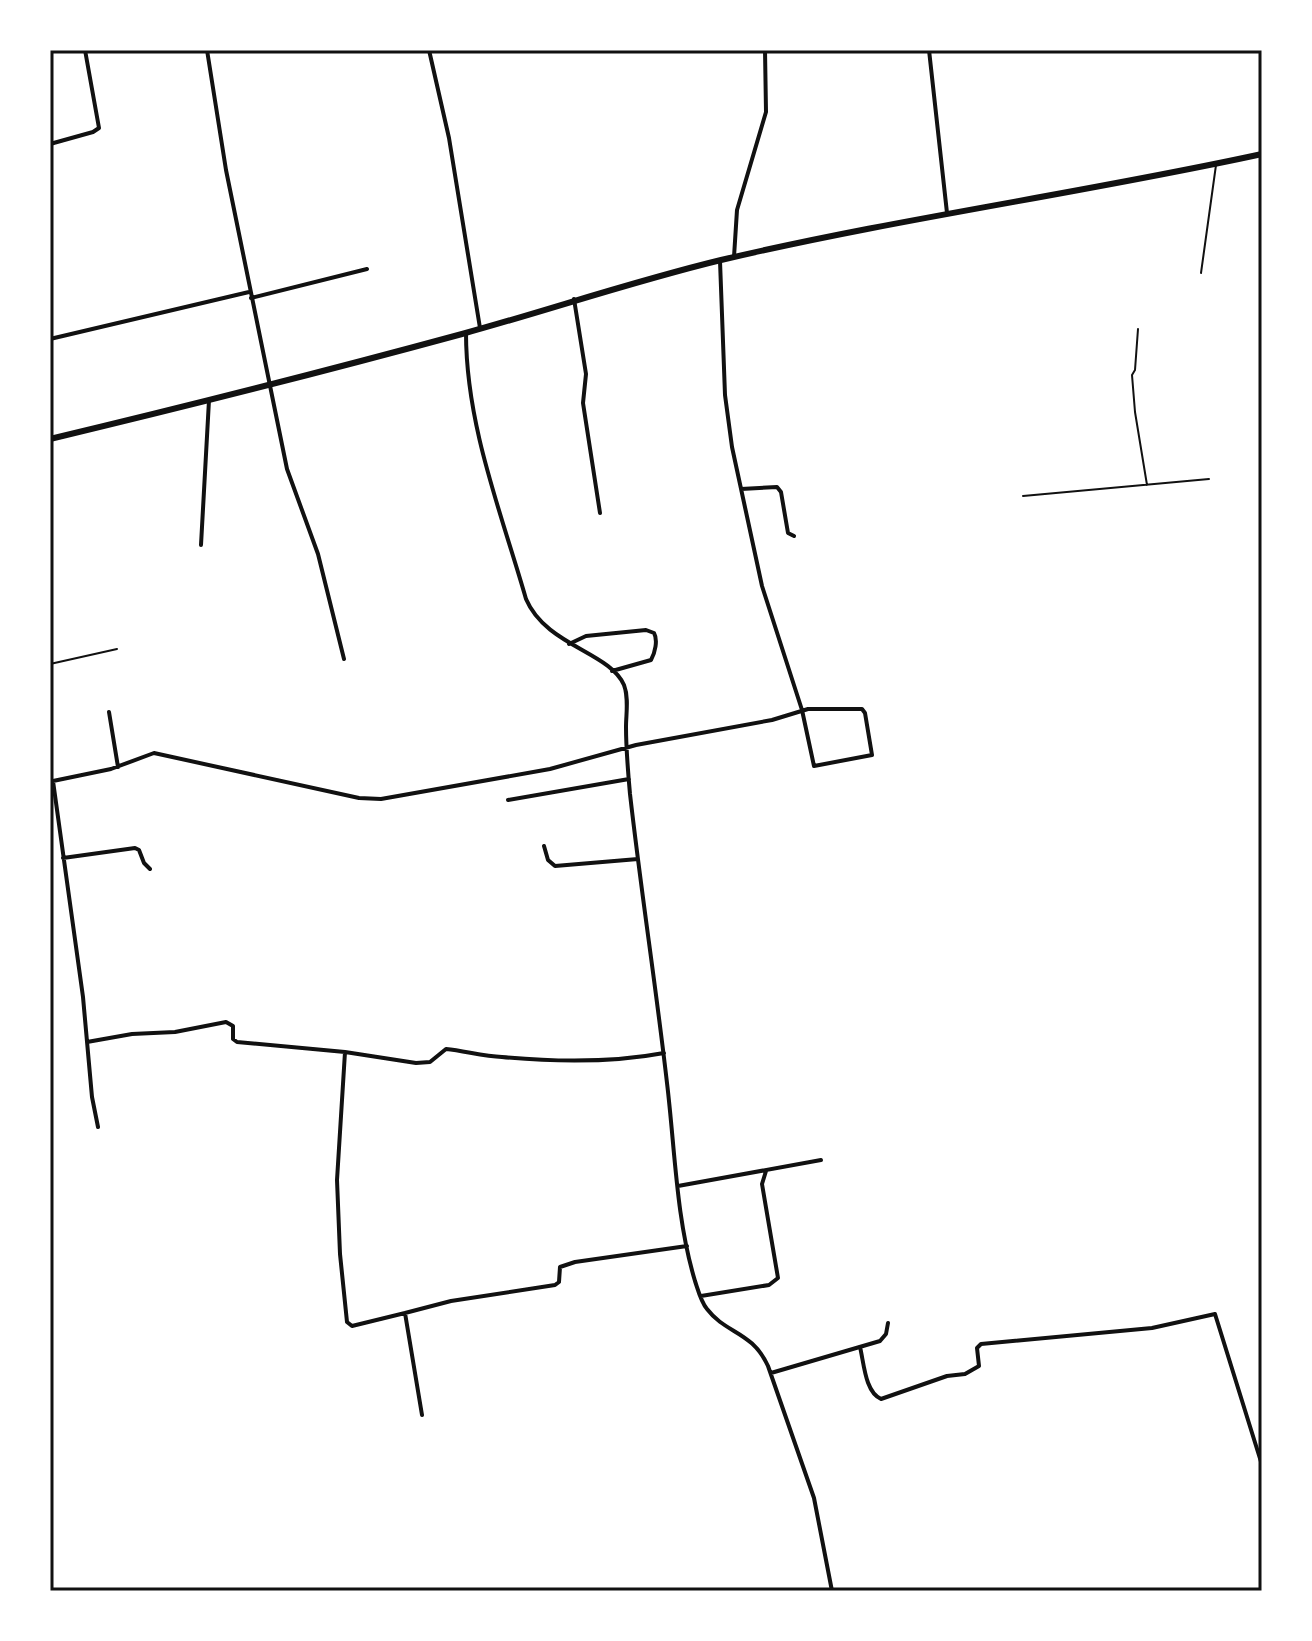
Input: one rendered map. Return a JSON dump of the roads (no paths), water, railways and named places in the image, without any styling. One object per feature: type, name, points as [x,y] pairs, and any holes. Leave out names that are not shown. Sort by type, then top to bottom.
[{"type":"highway","points":[[50,439],[466,333],[574,299],[734,257],[1262,154]]},
{"type":"street","points":[[50,144],[99,128],[85,50]]},
{"type":"street","points":[[207,50],[222,150],[287,469],[318,554],[344,659]]},
{"type":"street","points":[[429,50],[449,138],[480,328]]},
{"type":"street","points":[[734,257],[737,210],[766,112],[765,50]]},
{"type":"street","points":[[929,50],[947,215]]},
{"type":"street","points":[[98,1127],[52,781],[118,767],[154,753],[162,753],[359,798],[381,799],[550,769],[627,748],[772,720],[802,710],[862,709],[872,755],[814,766],[802,710],[771,618],[741,489],[725,395],[720,261]]},
{"type":"street","points":[[50,339],[367,269]]},
{"type":"street","points":[[574,299],[586,366],[583,403],[600,513]]},
{"type":"street","points":[[466,333],[468,385],[491,488],[526,599],[540,622],[612,671],[626,693],[629,779],[687,1246],[706,1308],[717,1319],[750,1339],[761,1352],[771,1373],[814,1498],[832,1591]]},
{"type":"street","points":[[201,545],[209,400]]},
{"type":"street","points":[[741,489],[777,487],[781,492],[788,533],[794,536]]},
{"type":"street","points":[[569,644],[586,636],[646,630],[654,633],[656,637],[651,660],[612,671]]},
{"type":"street","points":[[109,712],[118,767]]},
{"type":"street","points":[[508,800],[629,779]]},
{"type":"street","points":[[544,846],[548,860],[555,866],[638,859]]},
{"type":"street","points":[[63,858],[135,848],[150,869]]},
{"type":"street","points":[[87,1042],[132,1034],[169,1033],[226,1022],[232,1024],[233,1039],[237,1042],[345,1052],[425,1064],[446,1049],[503,1057],[583,1061],[621,1060],[664,1053]]},
{"type":"street","points":[[345,1052],[337,1180],[340,1254],[347,1322],[352,1326],[464,1299],[555,1285],[559,1282],[560,1267],[575,1262],[687,1246]]},
{"type":"street","points":[[678,1186],[821,1160]]},
{"type":"street","points":[[701,1296],[769,1285],[778,1278],[763,1190],[766,1171]]},
{"type":"street","points":[[405,1313],[422,1415]]},
{"type":"street","points":[[860,1347],[870,1390],[881,1399],[971,1371],[979,1366],[977,1348],[985,1343],[1152,1328],[1213,1314],[1217,1316],[1262,1465]]},
{"type":"street","points":[[771,1373],[880,1341],[886,1334],[888,1323]]},
{"type":"lane","points":[[1201,273],[1216,164]]},
{"type":"lane","points":[[1138,329],[1132,375],[1147,486]]},
{"type":"lane","points":[[1023,496],[1209,479]]},
{"type":"lane","points":[[50,664],[117,649]]}]
